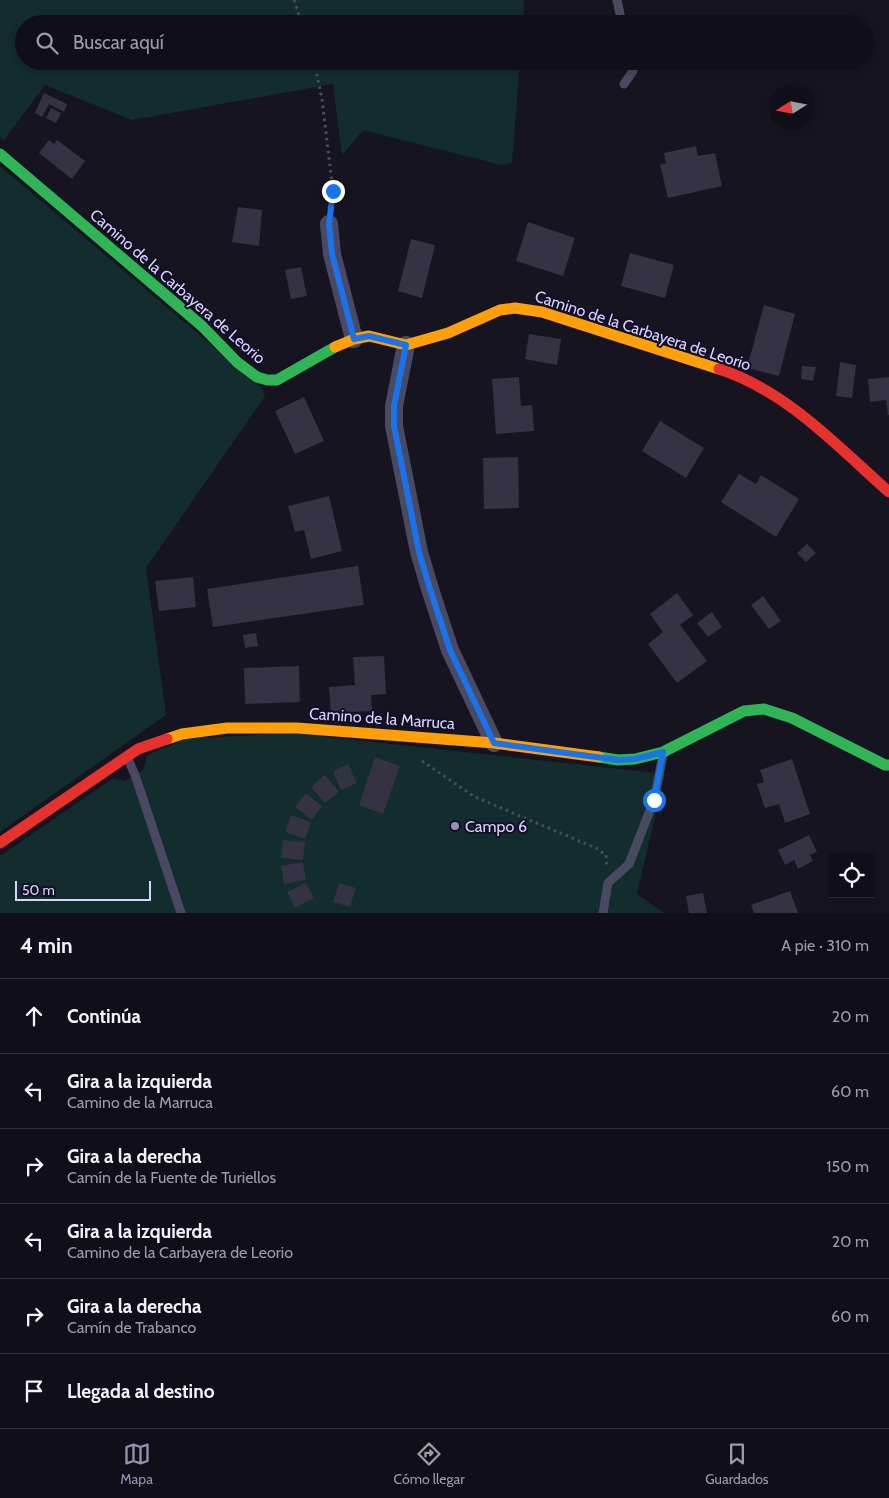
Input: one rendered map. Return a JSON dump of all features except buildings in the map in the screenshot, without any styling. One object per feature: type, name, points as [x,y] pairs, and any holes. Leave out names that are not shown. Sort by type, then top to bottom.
[{"type":"street","name":"Camino de la Carbayera de Leorio","points":[[0,154],[202,326],[237,362],[257,377],[277,380],[338,345],[354,339],[369,336],[406,345],[448,333],[500,310],[515,308],[542,312],[738,375],[767,390],[799,412],[889,492]]},
{"type":"street","points":[[329,224],[332,254],[354,339]]},
{"type":"street","points":[[406,345],[394,406],[394,426],[419,552],[450,650],[494,743]]},
{"type":"street","name":"Camino de la Marruca","points":[[0,843],[138,749],[182,734],[227,728],[297,728],[494,743],[618,760],[635,759],[663,752],[744,712],[764,710],[792,718],[885,765],[889,765]]},
{"type":"lane","points":[[617,0],[620,15]]},
{"type":"lane","points":[[624,84],[633,70]]},
{"type":"lane","points":[[604,913],[608,883],[629,864],[654,800],[663,752]]},
{"type":"lane","points":[[127,757],[135,775],[181,913]]},
{"type":"path","points":[[294,0],[299,15]]},
{"type":"path","points":[[316,70],[322,99],[333,191],[329,224]]},
{"type":"path","points":[[422,760],[475,797],[596,848],[606,855],[608,883]]},
{"type":"green space","points":[[0,0],[524,0],[523,15],[15,15],[15,70],[519,70],[512,163],[501,165],[363,130],[342,155],[333,84],[132,120],[45,85],[4,140],[0,138]]},
{"type":"green space","points":[[0,166],[262,388],[265,396],[146,568],[166,715],[0,832]]},
{"type":"green space","points":[[291,733],[665,774],[637,894],[664,913],[0,913],[0,856],[112,779],[125,781],[144,769],[147,755],[186,739]]},
{"type":"traffic: fast","points":[[0,154],[202,326],[237,362],[257,377],[277,380],[335,347]]},
{"type":"traffic: fast","points":[[599,757],[618,760],[635,759],[663,752],[744,711],[764,709],[792,718],[885,765],[889,765]]},
{"type":"traffic: slow","points":[[335,347],[354,339],[369,336],[406,345],[448,333],[500,310],[515,308],[542,312],[719,369]]},
{"type":"traffic: slow","points":[[167,739],[182,734],[227,728],[297,728],[494,743],[599,757]]},
{"type":"traffic: jam","points":[[719,369],[744,379],[789,405],[889,492]]},
{"type":"traffic: jam","points":[[0,843],[138,749],[167,739]]},
{"type":"place","name":"Campo 6","points":[[455,826]]},
{"type":"route","points":[[333,191],[329,224],[332,254],[354,339],[369,336],[406,345],[394,406],[394,426],[419,552],[450,650],[494,743],[618,760],[635,759],[663,752],[654,800]]}]
